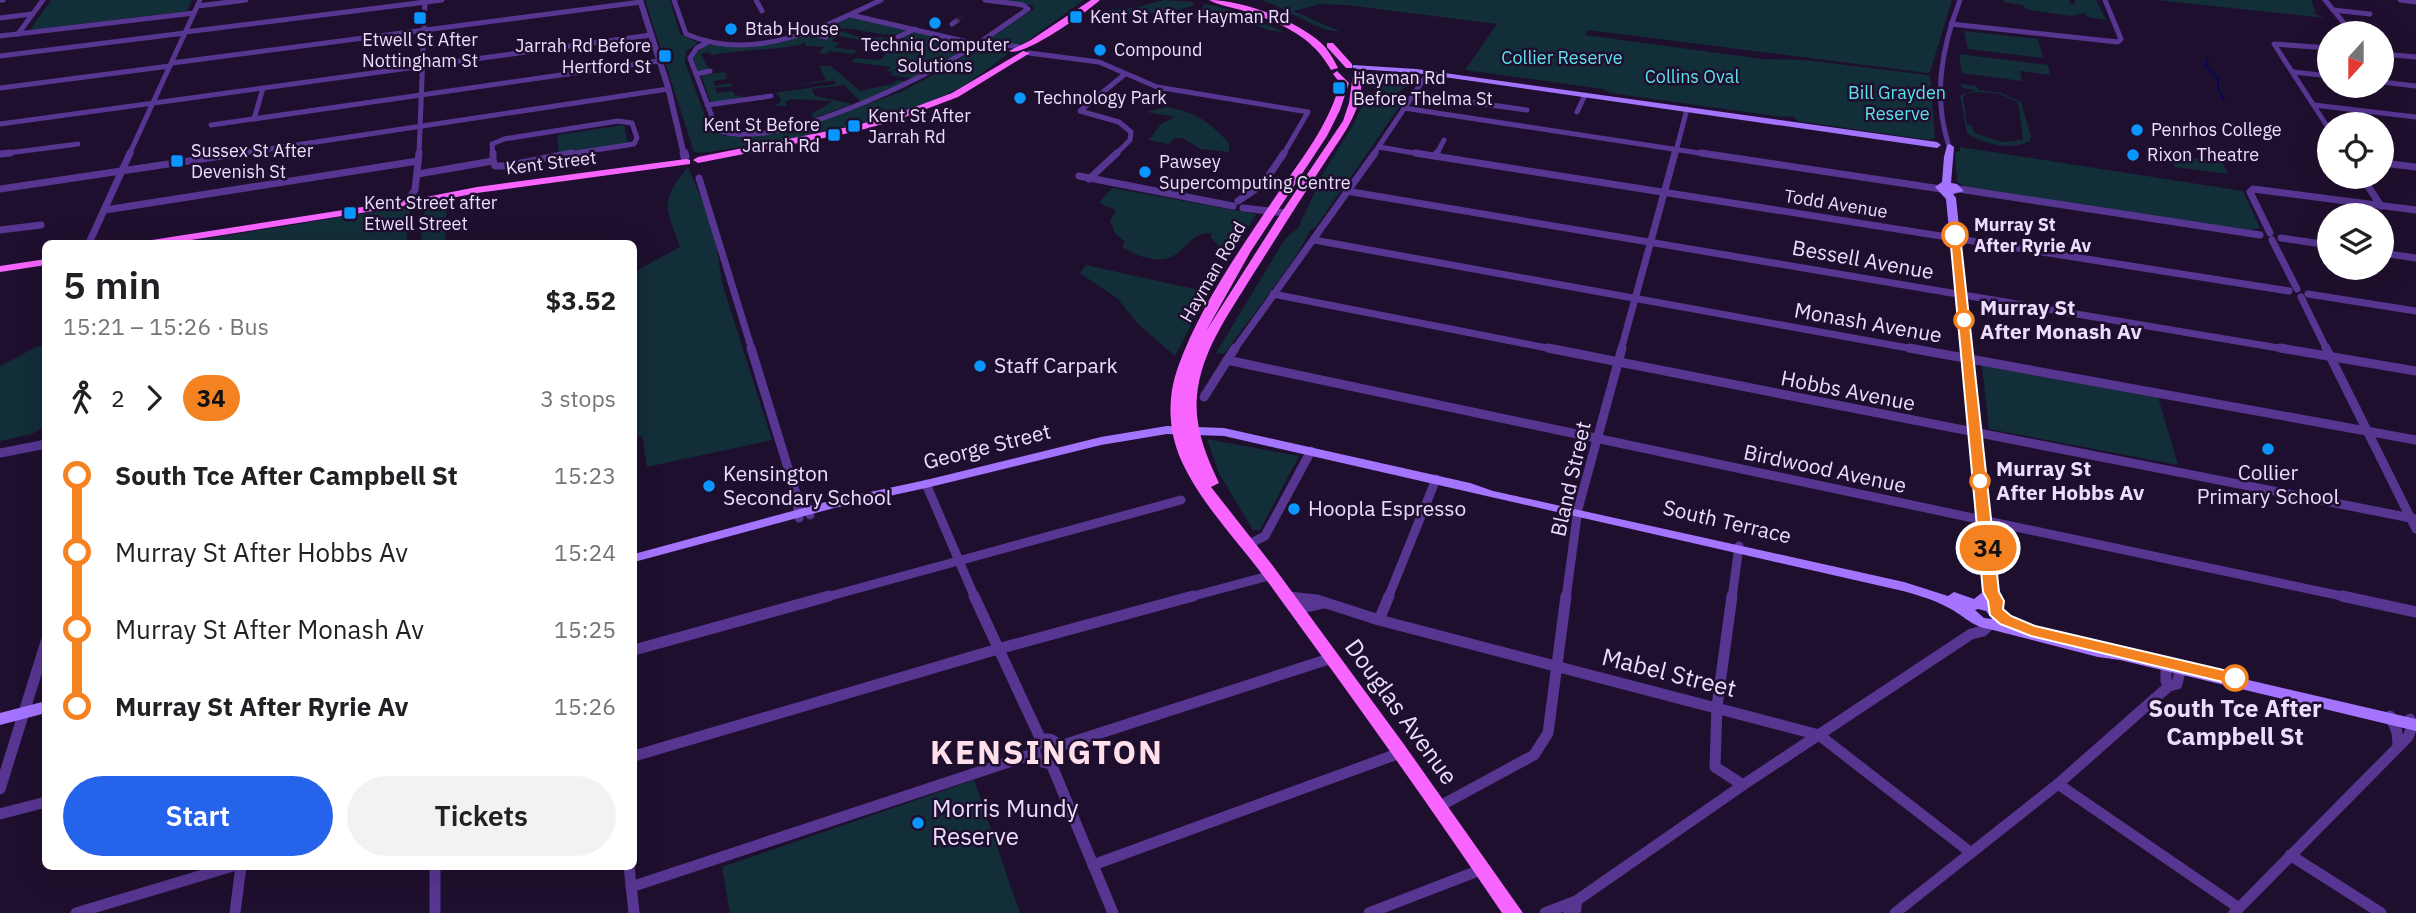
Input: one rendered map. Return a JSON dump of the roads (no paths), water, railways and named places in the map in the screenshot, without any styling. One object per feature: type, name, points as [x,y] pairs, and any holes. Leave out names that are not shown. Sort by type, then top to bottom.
[{"type":"main road","name":"Kent Street","points":[[1074,14],[1085,0]]},
{"type":"main road","name":"Kent Street","points":[[170,240],[386,205],[415,197],[772,146],[854,129],[955,95],[1096,0]]},
{"type":"main road","points":[[1213,0],[1284,24],[1322,49],[1336,71],[1428,73],[1942,146],[1950,189],[1991,592],[1996,601],[1994,619],[2031,631],[2173,666],[2414,722]]},
{"type":"main road","points":[[1231,0],[1272,13],[1314,33],[1355,70]]},
{"type":"main road","name":"Hayman Road","points":[[1279,208],[1348,121],[1354,103],[1355,70]]},
{"type":"main road","name":"Hayman Road","points":[[1185,427],[1191,385],[1200,353],[1279,208],[1339,107],[1345,82],[1336,71]]},
{"type":"main road","points":[[1244,203],[1279,208]]},
{"type":"main road","points":[[0,269],[42,262]]},
{"type":"main road","name":"George Street","points":[[637,557],[768,526],[843,503],[1101,441],[1185,427],[1224,432]]},
{"type":"main road","name":"Douglas Avenue","points":[[1185,427],[1189,461],[1203,485],[1440,806],[1513,913]]},
{"type":"main road","name":"South Terrace","points":[[1224,432],[1928,593],[1994,619]]},
{"type":"main road","points":[[1973,609],[1991,592]]},
{"type":"main road","points":[[0,719],[42,705]]},
{"type":"main road","points":[[0,712],[24,710]]},
{"type":"street","points":[[18,34],[43,0]]},
{"type":"street","points":[[90,240],[199,3],[246,0]]},
{"type":"street","points":[[0,56],[442,0]]},
{"type":"street","points":[[674,0],[685,34],[708,42],[756,44],[808,33],[881,0]]},
{"type":"street","points":[[756,0],[762,11]]},
{"type":"street","points":[[984,42],[1026,12],[1027,7],[985,0]]},
{"type":"street","points":[[1942,146],[1944,131],[1939,70],[1959,0]]},
{"type":"street","points":[[1951,24],[2118,42],[2121,39],[2105,0]]},
{"type":"street","points":[[2325,0],[2342,21]]},
{"type":"street","points":[[2400,0],[2416,1]]},
{"type":"street","points":[[415,197],[425,1]]},
{"type":"street","points":[[0,88],[641,1],[691,158]]},
{"type":"street","points":[[2333,10],[2370,14]]},
{"type":"street","points":[[0,36],[194,13]]},
{"type":"street","points":[[833,13],[890,20],[933,34],[962,38],[975,43],[984,42],[1096,61],[1157,87],[1307,112],[1308,116],[1263,184],[1244,203],[1221,202],[1079,176]]},
{"type":"street","points":[[0,18],[33,14]]},
{"type":"street","points":[[821,20],[831,23]]},
{"type":"street","points":[[997,23],[1006,24]]},
{"type":"street","points":[[933,34],[944,28]]},
{"type":"street","points":[[898,37],[915,29]]},
{"type":"street","points":[[808,33],[826,37]]},
{"type":"street","points":[[0,124],[651,35]]},
{"type":"street","points":[[708,42],[691,55],[696,74],[717,130],[734,134],[802,122],[859,104],[933,73],[975,43]]},
{"type":"street","points":[[2317,47],[2277,43],[2275,46],[2318,112]]},
{"type":"street","points":[[2394,55],[2416,57]]},
{"type":"street","points":[[211,125],[659,61]]},
{"type":"street","points":[[696,74],[710,71]]},
{"type":"street","points":[[2293,72],[2317,75]]},
{"type":"street","points":[[1204,397],[1227,360],[1314,240],[1316,232],[1379,147],[1428,73]]},
{"type":"street","points":[[1089,179],[1130,140],[1131,132],[1119,122],[1080,111],[1125,74]]},
{"type":"street","points":[[2394,83],[2416,86]]},
{"type":"street","points":[[254,119],[263,88]]},
{"type":"street","points":[[0,189],[668,90]]},
{"type":"street","points":[[1413,94],[1527,110]]},
{"type":"street","points":[[1577,112],[1585,95]]},
{"type":"street","points":[[708,105],[771,96]]},
{"type":"street","points":[[852,99],[859,104]]},
{"type":"street","points":[[2314,105],[2416,117]]},
{"type":"street","points":[[1404,108],[2317,243]]},
{"type":"street","name":"Bland Street","points":[[1440,806],[1534,755],[1548,733],[1578,511],[1687,109]]},
{"type":"street","points":[[618,121],[632,123],[637,138],[635,144],[621,148],[576,152],[506,166],[495,166],[493,161],[492,144],[504,139],[618,121]]},
{"type":"street","points":[[1434,156],[1444,140]]},
{"type":"street","points":[[0,153],[78,144]]},
{"type":"street","name":"Todd Avenue","points":[[1379,147],[2416,311]]},
{"type":"street","points":[[418,174],[493,161]]},
{"type":"street","points":[[105,210],[418,162]]},
{"type":"street","points":[[2394,164],[2416,167]]},
{"type":"street","points":[[699,178],[804,514]]},
{"type":"street","points":[[2360,203],[2257,188],[2250,192],[2416,528]]},
{"type":"street","name":"Bessell Avenue","points":[[1346,191],[2416,371]]},
{"type":"street","points":[[2394,207],[2416,210]]},
{"type":"street","points":[[0,230],[41,225]]},
{"type":"street","name":"Monash Avenue","points":[[1314,240],[2416,440]]},
{"type":"street","points":[[2394,255],[2416,258]]},
{"type":"street","name":"Hobbs Avenue","points":[[1273,294],[2413,518]]},
{"type":"street","name":"Birdwood Avenue","points":[[1227,360],[2416,612]]},
{"type":"street","points":[[0,453],[42,445]]},
{"type":"street","points":[[1248,543],[1265,536],[1311,451]]},
{"type":"street","points":[[1379,620],[1436,479]]},
{"type":"street","points":[[926,484],[958,561],[1042,742]]},
{"type":"street","points":[[637,649],[1181,500]]},
{"type":"street","points":[[1739,548],[1717,706],[1715,767],[1743,785]]},
{"type":"street","points":[[637,755],[998,649],[1272,575]]},
{"type":"street","name":"Mabel Street","points":[[1292,603],[1324,603],[1379,620],[1717,706],[1819,735],[1970,852]]},
{"type":"street","points":[[1971,634],[1973,609]]},
{"type":"street","points":[[1564,910],[1743,785],[1971,634],[1983,631],[1994,619]]},
{"type":"street","points":[[0,789],[42,654]]},
{"type":"street","points":[[1033,754],[1033,749],[1042,742],[1049,741],[1060,747],[1332,658]]},
{"type":"street","points":[[1895,913],[2058,784],[2169,686],[2177,684],[2173,666]]},
{"type":"street","points":[[2390,717],[2398,744]]},
{"type":"street","points":[[2058,784],[2236,911],[2398,744],[2407,739],[2414,722]]},
{"type":"street","points":[[1033,754],[1043,762],[1050,761],[1057,758],[1060,747]]},
{"type":"street","points":[[1093,865],[1400,753]]},
{"type":"street","points":[[631,887],[1033,754]]},
{"type":"street","points":[[1050,761],[1113,913]]},
{"type":"street","points":[[0,814],[42,803]]},
{"type":"street","points":[[2290,855],[2381,913]]},
{"type":"street","points":[[1369,913],[1483,869]]},
{"type":"street","points":[[76,913],[220,870]]},
{"type":"street","points":[[235,913],[240,870]]},
{"type":"street","points":[[435,870],[435,913]]},
{"type":"street","points":[[629,870],[634,913]]},
{"type":"waterway","points":[[2208,58],[2205,65],[2218,78],[2218,88],[2224,101]]},
{"type":"tunnel","points":[[955,22],[962,18]]},
{"type":"place","name":"Kent St After Hayman Rd","points":[[1076,17]]},
{"type":"place","name":"Etwell St After Nottingham St","points":[[420,18]]},
{"type":"place","name":"Techniq Computer Solutions","points":[[935,23]]},
{"type":"place","name":"Btab House","points":[[731,29]]},
{"type":"place","name":"Compound","points":[[1100,50]]},
{"type":"place","name":"Jarrah Rd Before Hertford St","points":[[665,56]]},
{"type":"place","name":"Hayman Rd Before Thelma St","points":[[1339,88]]},
{"type":"place","name":"Technology Park","points":[[1020,98]]},
{"type":"place","name":"Kent St After Jarrah Rd","points":[[854,126]]},
{"type":"place","name":"Penrhos College","points":[[2137,130]]},
{"type":"place","name":"Kent St Before Jarrah Rd","points":[[834,135]]},
{"type":"place","name":"Rixon Theatre","points":[[2133,155]]},
{"type":"place","name":"Sussex St After Devenish St","points":[[177,161]]},
{"type":"place","name":"Pawsey Supercomputing Centre","points":[[1145,172]]},
{"type":"place","name":"Kent Street after Etwell Street","points":[[350,213]]},
{"type":"place","name":"Murray St After Ryrie Av","points":[[1955,235]]},
{"type":"place","name":"Murray St After Monash Av","points":[[1964,320]]},
{"type":"place","name":"Staff Carpark","points":[[980,366]]},
{"type":"place","name":"Collier Primary School","points":[[2268,449]]},
{"type":"place","name":"Murray St After Hobbs Av","points":[[1980,481]]},
{"type":"place","name":"Kensington Secondary School","points":[[709,486]]},
{"type":"place","name":"Hoopla Espresso","points":[[1294,509]]},
{"type":"place","name":"South Tce After Campbell St","points":[[2235,678]]},
{"type":"place","name":"Morris Mundy Reserve","points":[[918,823]]},
{"type":"district","name":"KENSINGTON","points":[[1047,752]]},
{"type":"park label","name":"Collier Reserve","points":[[1562,58]]},
{"type":"park label","name":"Collins Oval","points":[[1692,77]]},
{"type":"park label","name":"Bill Grayden Reserve","points":[[1897,103]]}]
